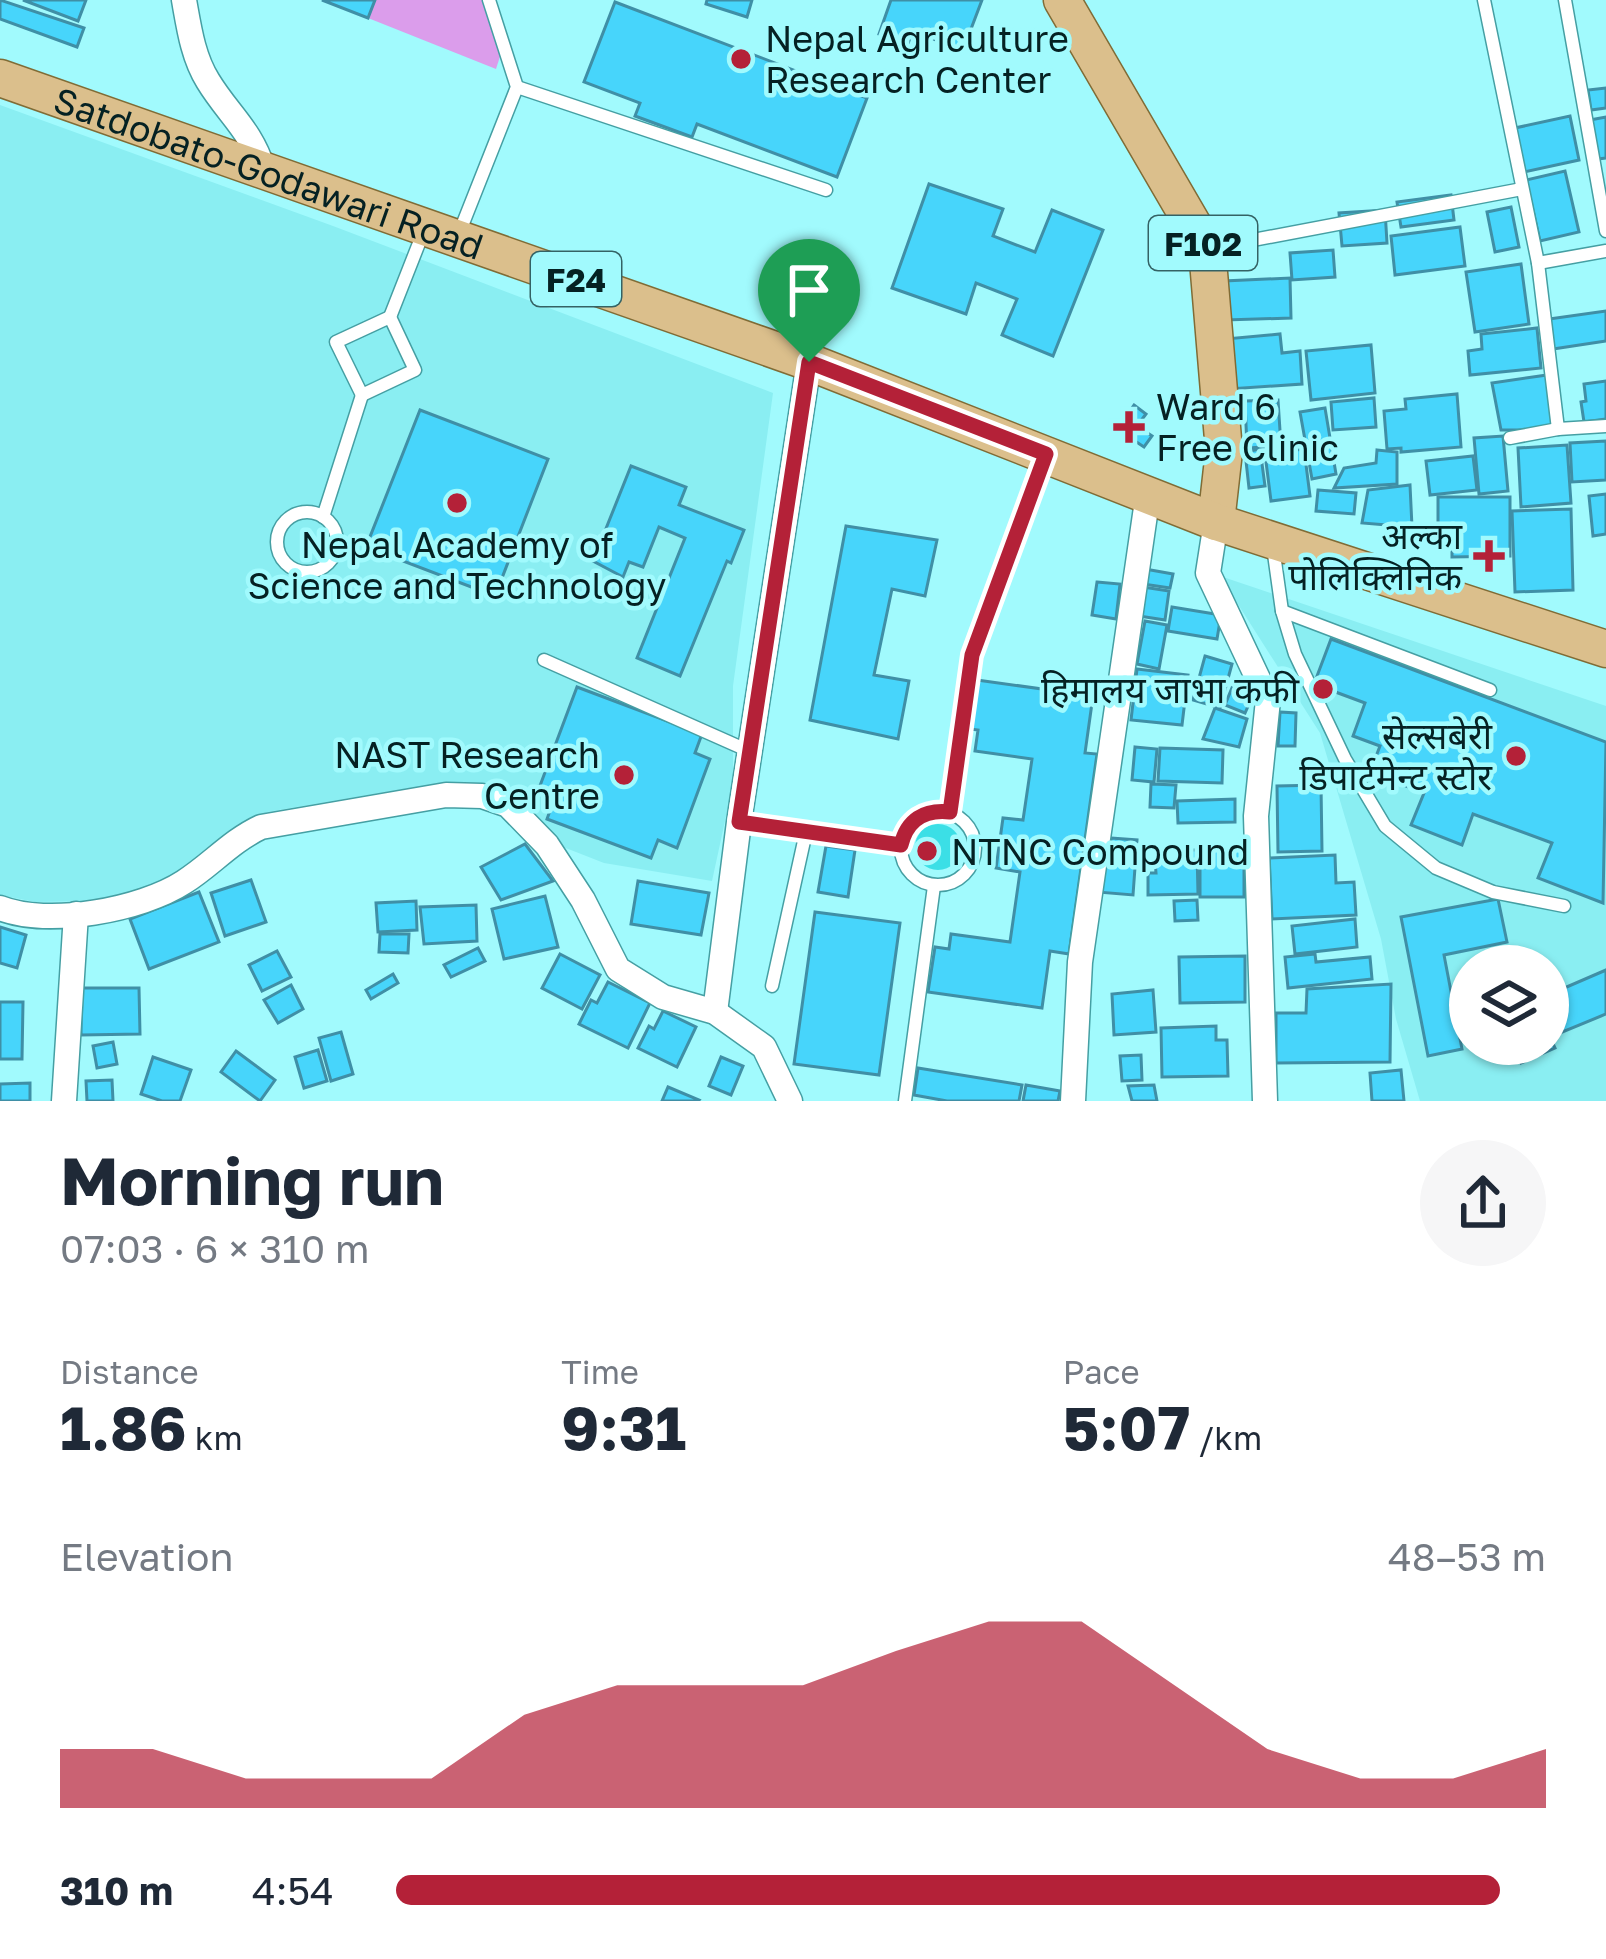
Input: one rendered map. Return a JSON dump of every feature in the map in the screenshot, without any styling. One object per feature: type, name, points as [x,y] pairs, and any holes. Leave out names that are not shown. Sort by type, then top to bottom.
[{"type":"main road","name":"F102","points":[[1063,0],[1207,249],[1224,451],[1216,522]]},
{"type":"main road","name":"Satdobato-Godawari Road","points":[[0,78],[809,362],[1148,494]]},
{"type":"main road","name":"F24","points":[[1148,494],[1216,522],[1606,649]]},
{"type":"street","points":[[184,0],[195,52],[208,82],[254,139],[263,169]]},
{"type":"street","points":[[715,1012],[809,362]]},
{"type":"street","points":[[1072,1101],[1080,962],[1148,494]]},
{"type":"street","points":[[1216,522],[1208,573],[1268,700],[1256,816],[1265,1101]]},
{"type":"street","points":[[0,908],[37,916],[118,907],[180,885],[238,838],[261,827],[446,795],[482,796],[508,805],[547,845],[583,900],[618,969],[663,997],[715,1012],[764,1047],[790,1101]]},
{"type":"street","points":[[64,1101],[76,914]]},
{"type":"lane","points":[[323,517],[362,395],[336,342],[390,316],[517,86],[489,0]]},
{"type":"lane","points":[[1484,0],[1538,262],[1558,429]]},
{"type":"lane","points":[[1565,0],[1606,231]]},
{"type":"lane","points":[[517,86],[826,190]]},
{"type":"lane","points":[[1207,249],[1522,188]]},
{"type":"lane","points":[[1538,262],[1606,251]]},
{"type":"lane","points":[[362,395],[416,370],[390,316]]},
{"type":"lane","points":[[1510,438],[1606,426]]},
{"type":"lane","points":[[950,812],[972,655],[1046,454]]},
{"type":"lane","points":[[304,513],[323,517],[335,532],[336,552],[315,571],[287,565],[278,548],[280,529],[304,513]]},
{"type":"lane","points":[[1272,539],[1282,611],[1295,654],[1345,759],[1385,826],[1436,868],[1493,892],[1564,906]]},
{"type":"lane","points":[[1282,611],[1490,690]]},
{"type":"lane","points":[[544,660],[750,751]]},
{"type":"lane","points":[[950,812],[969,827],[976,850],[958,881],[934,886],[913,876],[901,856],[901,845],[903,834],[918,817],[950,812]]},
{"type":"lane","points":[[739,822],[901,845]]},
{"type":"lane","points":[[772,986],[806,832]]},
{"type":"lane","points":[[905,1101],[934,886]]},
{"type":"shaded area","points":[[375,0],[488,0],[503,47],[496,69],[368,18]]},
{"type":"shaded area","points":[[0,105],[773,393],[733,686],[733,784],[712,881],[604,863],[553,843],[507,791],[472,785],[409,788],[267,812],[238,827],[172,877],[143,889],[87,901],[35,902],[0,895]]},
{"type":"shaded area","points":[[1220,576],[1606,706],[1606,1101],[1420,1101],[1396,1019],[1381,939],[1320,733]]},
{"type":"shaded area","points":[[938,824],[955,830],[961,847],[955,864],[938,870],[921,864],[915,847],[921,830]]},
{"type":"building","points":[[0,0],[84,28],[77,47],[0,19]]},
{"type":"building","points":[[23,0],[86,0],[78,21]]},
{"type":"building","points":[[322,0],[375,0],[368,18]]},
{"type":"building","points":[[707,0],[752,0],[747,17],[706,4]]},
{"type":"building","points":[[891,0],[982,0],[963,50],[912,31],[908,44],[879,34]]},
{"type":"building","points":[[615,2],[867,98],[837,177],[697,124],[692,137],[635,116],[640,103],[584,82]]},
{"type":"building","points":[[1606,88],[1606,108],[1591,110],[1588,90]]},
{"type":"building","points":[[1570,116],[1579,160],[1524,172],[1515,128]]},
{"type":"building","points":[[1606,117],[1606,158],[1598,159],[1590,120]]},
{"type":"building","points":[[1565,171],[1579,232],[1540,241],[1526,180]]},
{"type":"building","points":[[929,184],[1003,209],[993,236],[1035,252],[1052,210],[1103,230],[1053,356],[1002,335],[1017,299],[976,283],[966,314],[892,288]]},
{"type":"building","points":[[1451,195],[1454,220],[1401,227],[1397,202]]},
{"type":"building","points":[[1511,207],[1519,247],[1495,252],[1487,212]]},
{"type":"building","points":[[1385,210],[1387,243],[1342,246],[1339,213]]},
{"type":"building","points":[[1460,227],[1465,266],[1395,275],[1391,236]]},
{"type":"building","points":[[1333,250],[1335,277],[1292,280],[1290,253]]},
{"type":"building","points":[[1521,264],[1529,324],[1475,332],[1466,272]]},
{"type":"building","points":[[1290,278],[1291,318],[1225,320],[1224,281]]},
{"type":"building","points":[[1606,311],[1606,341],[1553,349],[1549,319]]},
{"type":"building","points":[[1537,328],[1541,368],[1470,375],[1468,351],[1482,349],[1481,334]]},
{"type":"building","points":[[1280,334],[1282,353],[1300,351],[1302,384],[1229,389],[1225,339]]},
{"type":"building","points":[[1371,345],[1375,393],[1311,400],[1306,351]]},
{"type":"building","points":[[1547,375],[1553,430],[1501,430],[1492,383]]},
{"type":"building","points":[[1606,381],[1606,419],[1584,422],[1584,384]]},
{"type":"building","points":[[1457,394],[1461,447],[1387,449],[1384,411],[1406,409],[1405,399]]},
{"type":"building","points":[[1374,398],[1376,427],[1333,430],[1331,402]]},
{"type":"building","points":[[1278,400],[1281,446],[1247,448],[1245,401]]},
{"type":"building","name":"Ward 6 Free Clinic","points":[[1134,405],[1146,414],[1137,426],[1152,436],[1144,447],[1117,429]]},
{"type":"building","points":[[1325,408],[1336,474],[1312,479],[1300,412]]},
{"type":"building","name":"Nepal Academy of Science and Technology","points":[[420,410],[548,459],[495,596],[366,547]]},
{"type":"building","points":[[1503,436],[1508,491],[1479,494],[1474,438]]},
{"type":"building","points":[[1606,441],[1606,480],[1572,482],[1570,443]]},
{"type":"building","points":[[1567,445],[1571,503],[1521,507],[1518,448]]},
{"type":"building","points":[[1260,449],[1265,486],[1249,488],[1245,452]]},
{"type":"building","points":[[1304,449],[1310,496],[1271,501],[1265,454]]},
{"type":"building","points":[[1377,450],[1397,452],[1397,484],[1334,488],[1344,468],[1376,463]]},
{"type":"building","points":[[1473,456],[1477,490],[1430,495],[1426,461]]},
{"type":"building","points":[[631,466],[686,487],[679,505],[744,530],[680,676],[637,658],[685,538],[659,527],[643,567],[629,562],[623,577],[593,561]]},
{"type":"building","points":[[1410,485],[1412,527],[1362,523],[1368,490]]},
{"type":"building","points":[[1318,490],[1356,493],[1354,514],[1316,511]]},
{"type":"building","points":[[1606,494],[1606,534],[1593,536],[1589,496]]},
{"type":"building","points":[[1438,497],[1510,497],[1510,556],[1452,557],[1452,526],[1438,526]]},
{"type":"building","points":[[1571,509],[1573,590],[1515,592],[1512,511]]},
{"type":"building","points":[[846,526],[937,540],[925,596],[892,589],[874,675],[909,681],[898,739],[810,720]]},
{"type":"building","points":[[1145,569],[1173,574],[1170,588],[1143,584]]},
{"type":"building","points":[[1097,582],[1120,584],[1116,619],[1092,615]]},
{"type":"building","points":[[1143,587],[1169,591],[1165,620],[1139,616]]},
{"type":"building","points":[[1172,607],[1221,615],[1217,639],[1168,631]]},
{"type":"building","points":[[1145,621],[1167,625],[1159,669],[1137,664]]},
{"type":"building","points":[[1331,639],[1606,742],[1603,903],[1538,878],[1552,843],[1473,814],[1462,845],[1411,825],[1424,793],[1370,772],[1380,746],[1353,736],[1365,703],[1314,684]]},
{"type":"building","points":[[1205,656],[1232,664],[1220,708],[1193,700]]},
{"type":"building","points":[[1137,669],[1188,675],[1182,725],[1131,720]]},
{"type":"building","points":[[1236,678],[1257,686],[1245,713],[1225,705]]},
{"type":"building","points":[[977,680],[1093,696],[1085,753],[1097,754],[1069,954],[1050,951],[1042,1008],[928,992],[935,947],[949,949],[951,934],[1010,942],[1020,872],[996,868],[1003,818],[1023,820],[1032,759],[975,751],[978,730],[970,729]]},
{"type":"building","name":"NAST Research Centre","points":[[577,687],[702,734],[695,753],[710,759],[677,848],[658,840],[651,858],[547,819],[555,797],[538,791]]},
{"type":"building","points":[[1215,708],[1247,719],[1239,747],[1203,739]]},
{"type":"building","points":[[1280,712],[1296,713],[1295,746],[1278,746]]},
{"type":"building","points":[[1135,747],[1157,749],[1154,782],[1132,780]]},
{"type":"building","points":[[1160,748],[1223,750],[1222,783],[1158,781]]},
{"type":"building","points":[[1151,784],[1176,785],[1174,808],[1150,807]]},
{"type":"building","points":[[1321,785],[1322,851],[1278,852],[1277,786]]},
{"type":"building","points":[[1235,799],[1235,822],[1178,823],[1177,801]]},
{"type":"building","points":[[1111,838],[1137,840],[1133,895],[1097,892],[1101,855],[1110,856]]},
{"type":"building","points":[[525,844],[553,881],[501,900],[481,867]]},
{"type":"building","points":[[826,846],[855,850],[848,897],[818,892]]},
{"type":"building","points":[[1200,848],[1244,848],[1244,897],[1200,897]]},
{"type":"building","points":[[1176,850],[1197,850],[1198,894],[1148,895],[1148,873],[1156,873],[1155,861],[1176,860]]},
{"type":"building","points":[[1335,855],[1336,883],[1354,882],[1356,915],[1272,919],[1269,858]]},
{"type":"building","points":[[251,880],[266,922],[225,936],[211,893]]},
{"type":"building","points":[[638,881],[709,893],[701,935],[631,924]]},
{"type":"building","points":[[199,892],[219,942],[149,969],[130,919]]},
{"type":"building","points":[[545,896],[558,947],[504,959],[492,909]]},
{"type":"building","points":[[1498,899],[1507,942],[1449,945],[1449,954],[1444,955],[1449,981],[1449,1052],[1428,1056],[1401,917]]},
{"type":"building","points":[[1197,900],[1198,920],[1175,921],[1174,901]]},
{"type":"building","points":[[416,901],[417,930],[378,932],[376,903]]},
{"type":"building","points":[[476,905],[477,941],[424,944],[420,907]]},
{"type":"building","points":[[815,912],[900,923],[879,1075],[794,1064]]},
{"type":"building","points":[[1355,919],[1357,947],[1295,954],[1292,926]]},
{"type":"building","points":[[0,927],[26,935],[17,968],[0,963]]},
{"type":"building","points":[[380,934],[409,934],[408,953],[379,952]]},
{"type":"building","points":[[478,948],[485,961],[451,977],[444,965]]},
{"type":"building","points":[[277,951],[291,977],[262,991],[249,965]]},
{"type":"building","points":[[560,954],[600,975],[582,1009],[542,988]]},
{"type":"building","points":[[1315,954],[1316,962],[1370,957],[1372,979],[1288,988],[1285,957]]},
{"type":"building","points":[[1245,956],[1245,1002],[1180,1003],[1179,957]]},
{"type":"building","points":[[1606,970],[1606,1014],[1569,1029],[1569,986]]},
{"type":"building","points":[[393,974],[398,983],[371,999],[366,990]]},
{"type":"building","points":[[608,982],[650,1003],[628,1048],[579,1024],[591,1000],[597,1003]]},
{"type":"building","points":[[1391,984],[1390,1062],[1276,1063],[1276,1013],[1306,1013],[1307,989]]},
{"type":"building","points":[[291,985],[303,1009],[278,1023],[264,1000]]},
{"type":"building","points":[[81,988],[139,988],[140,1034],[81,1035]]},
{"type":"building","points":[[1153,990],[1156,1032],[1114,1035],[1112,994]]},
{"type":"building","points":[[0,1002],[23,1002],[22,1059],[0,1059]]},
{"type":"building","points":[[663,1011],[696,1027],[677,1067],[638,1048]]},
{"type":"building","points":[[1216,1026],[1216,1040],[1227,1040],[1228,1076],[1162,1077],[1161,1028]]},
{"type":"building","points":[[341,1032],[353,1074],[331,1081],[319,1038]]},
{"type":"building","points":[[113,1042],[117,1064],[97,1068],[93,1046]]},
{"type":"building","points":[[318,1050],[327,1081],[304,1088],[295,1057]]},
{"type":"building","points":[[236,1051],[275,1080],[260,1101],[221,1072]]},
{"type":"building","points":[[1141,1055],[1142,1080],[1122,1081],[1120,1056]]},
{"type":"building","points":[[153,1057],[191,1070],[180,1101],[141,1094]]},
{"type":"building","points":[[721,1057],[743,1066],[731,1095],[709,1086]]},
{"type":"building","points":[[918,1068],[1022,1085],[1019,1101],[947,1101],[914,1095]]},
{"type":"building","points":[[1401,1070],[1404,1101],[1372,1101],[1370,1073]]},
{"type":"building","points":[[112,1080],[113,1101],[87,1101],[86,1081]]},
{"type":"building","points":[[30,1083],[30,1101],[0,1101],[0,1084]]},
{"type":"building","points":[[1026,1085],[1060,1091],[1058,1101],[1023,1101]]},
{"type":"building","points":[[1154,1085],[1157,1101],[1132,1101],[1128,1086]]},
{"type":"building","points":[[668,1087],[699,1100],[662,1101]]},
{"type":"place","name":"Nepal Agriculture Research Center","points":[[741,59]]},
{"type":"place","name":"Ward 6 Free Clinic","points":[[1129,427]]},
{"type":"place","name":"Nepal Academy of Science and Technology","points":[[457,503]]},
{"type":"place","name":"अल्का पोलिक्लिनिक","points":[[1489,556]]},
{"type":"place","name":"हिमालय जाभा कफी","points":[[1323,689]]},
{"type":"place","name":"सेल्सबेरी डिपार्टमेन्ट स्टोर","points":[[1516,756]]},
{"type":"place","name":"NAST Research Centre","points":[[624,775]]},
{"type":"place","name":"NTNC Compound","points":[[927,851]]},
{"type":"route","points":[[809,362],[1046,454],[972,655],[950,812],[918,817],[909,824],[901,845],[739,822],[809,362]]}]
